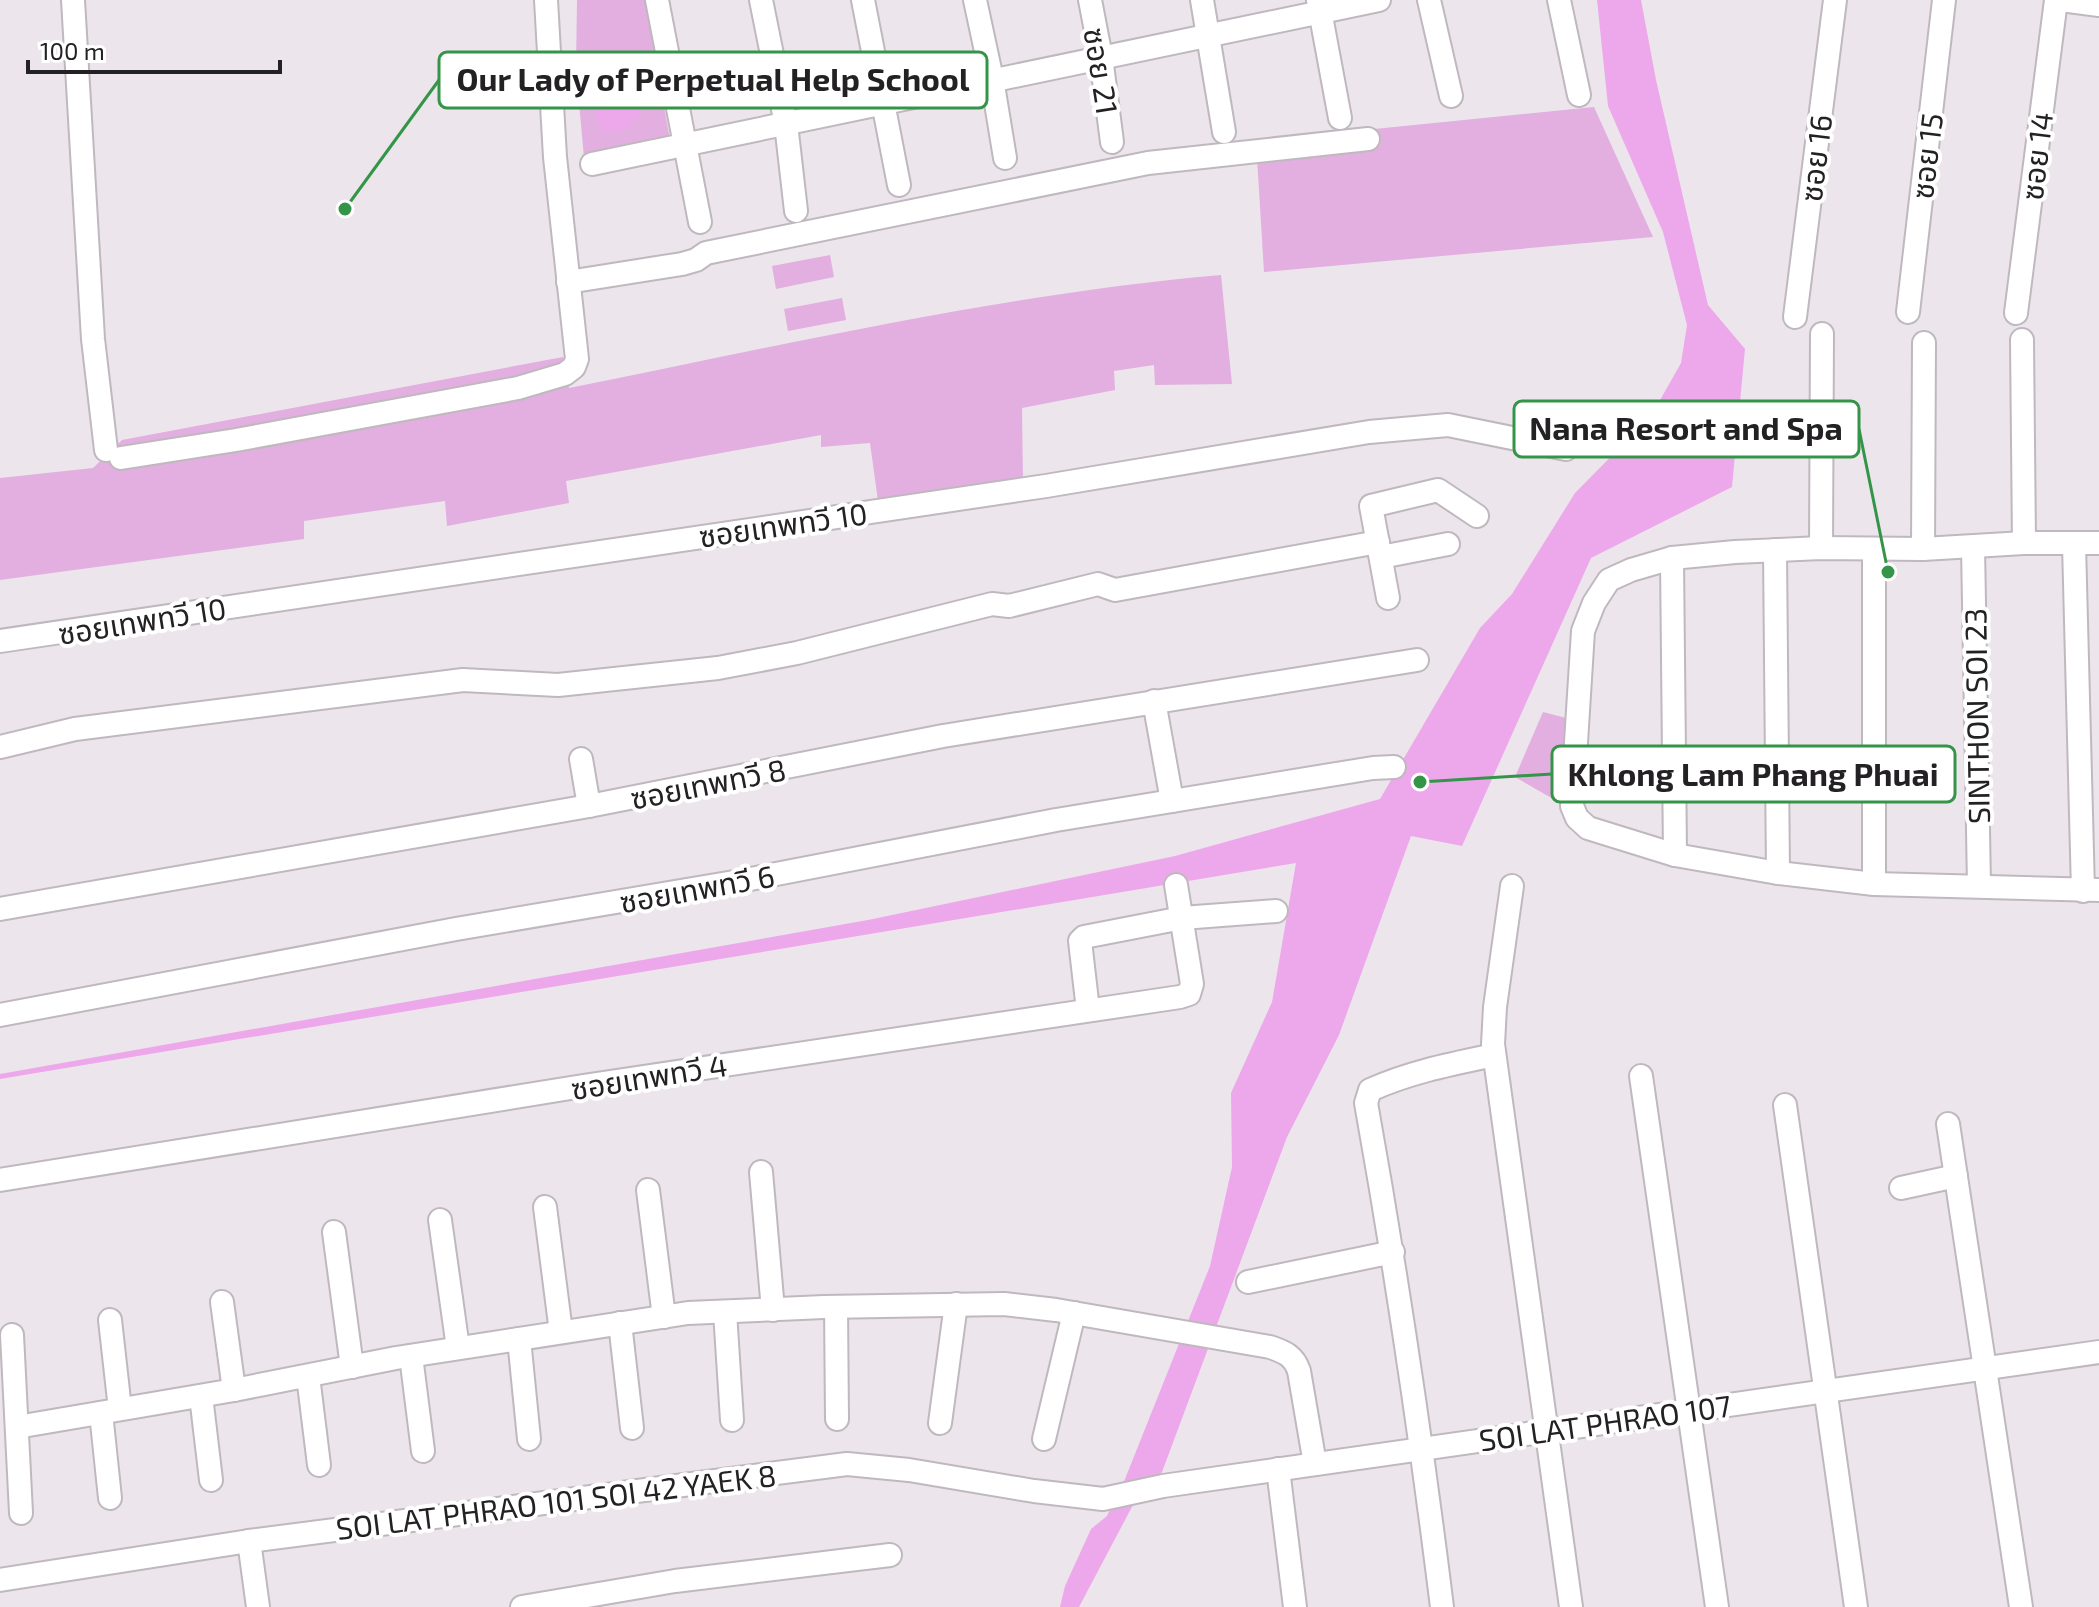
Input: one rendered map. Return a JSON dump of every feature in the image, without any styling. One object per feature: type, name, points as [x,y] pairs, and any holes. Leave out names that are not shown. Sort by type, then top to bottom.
[{"type":"street","points":[[73,0],[93,339],[113,454],[236,440],[518,388],[565,374],[574,367],[577,359],[555,157],[546,0]]},
{"type":"street","points":[[657,0],[700,222]]},
{"type":"street","points":[[761,0],[786,124],[796,211]]},
{"type":"street","points":[[863,0],[899,185]]},
{"type":"street","points":[[975,0],[1005,158]]},
{"type":"street","name":"ซอย 21","points":[[1090,0],[1112,142]]},
{"type":"street","points":[[1202,0],[1224,132]]},
{"type":"street","points":[[592,164],[1209,35],[1319,6],[1379,0]]},
{"type":"street","points":[[1429,0],[1451,96]]},
{"type":"street","points":[[1559,0],[1579,95]]},
{"type":"street","name":"ซอย 16","points":[[1795,317],[1835,0]]},
{"type":"street","name":"ซอย 15","points":[[1908,312],[1944,0]]},
{"type":"street","points":[[2058,0],[2099,5]]},
{"type":"street","name":"ซอย 14","points":[[2016,313],[2058,0]]},
{"type":"street","points":[[1319,6],[1340,118]]},
{"type":"street","points":[[568,282],[682,264],[706,253],[1148,163],[1368,139]]},
{"type":"street","points":[[1821,548],[1822,334]]},
{"type":"street","points":[[2022,340],[2024,543]]},
{"type":"street","points":[[1923,549],[1924,343]]},
{"type":"street","name":"ซอยเทพทวี 10","points":[[0,641],[1046,486],[1369,432],[1448,425],[1566,449]]},
{"type":"street","points":[[1388,598],[1371,506],[1438,490],[1477,516]]},
{"type":"street","points":[[2074,544],[2091,890],[1874,884],[1778,873],[1675,855],[1588,828],[1577,818],[1572,806],[1583,631],[1594,603],[1609,580],[1672,558],[1775,550],[2099,543]]},
{"type":"street","points":[[0,747],[75,729],[463,680],[558,685],[718,668],[797,653],[992,604],[1009,606],[1098,584],[1115,590],[1380,549],[1448,544]]},
{"type":"street","name":"SINTHON SOI 23","points":[[1973,547],[1979,886]]},
{"type":"street","points":[[1874,549],[1874,884]]},
{"type":"street","points":[[1775,550],[1778,873]]},
{"type":"street","points":[[1672,558],[1675,855]]},
{"type":"street","name":"ซอยเทพทวี 8","points":[[0,909],[589,806],[943,736],[1417,660]]},
{"type":"street","points":[[1154,701],[1172,801]]},
{"type":"street","points":[[581,759],[589,806]]},
{"type":"street","name":"ซอยเทพทวี 6","points":[[0,1015],[456,929],[740,881],[1056,820],[1394,767]]},
{"type":"street","name":"ซอยเทพทวี 4","points":[[0,1180],[583,1086],[1189,994],[1192,984],[1176,885]]},
{"type":"street","points":[[1512,886],[1495,1007],[1494,1055],[1571,1607]]},
{"type":"street","points":[[1088,1010],[1082,938],[1182,918],[1276,911]]},
{"type":"street","points":[[1442,1607],[1393,1252],[1366,1103],[1370,1090],[1395,1079],[1429,1068],[1494,1055]]},
{"type":"street","points":[[1641,1076],[1717,1607]]},
{"type":"street","points":[[1785,1105],[1856,1607]]},
{"type":"street","points":[[1948,1124],[2021,1607]]},
{"type":"street","points":[[761,1172],[773,1310]]},
{"type":"street","points":[[1901,1188],[1956,1176]]},
{"type":"street","points":[[648,1190],[664,1317]]},
{"type":"street","points":[[545,1207],[561,1332]]},
{"type":"street","points":[[440,1220],[458,1348]]},
{"type":"street","points":[[334,1232],[352,1367]]},
{"type":"street","points":[[1248,1282],[1393,1252]]},
{"type":"street","points":[[222,1302],[234,1390]]},
{"type":"street","points":[[940,1423],[956,1304]]},
{"type":"street","points":[[17,1427],[458,1348],[664,1317],[836,1307],[1014,1305],[1270,1347],[1290,1355],[1298,1366],[1315,1464]]},
{"type":"street","points":[[836,1307],[837,1419]]},
{"type":"street","points":[[725,1312],[732,1420]]},
{"type":"street","points":[[1044,1439],[1083,1315]]},
{"type":"street","points":[[110,1320],[110,1498]]},
{"type":"street","points":[[620,1323],[632,1428]]},
{"type":"street","points":[[12,1335],[21,1513]]},
{"type":"street","points":[[519,1339],[529,1439]]},
{"type":"street","name":"SOI LAT PHRAO 107","points":[[1112,1498],[1163,1486],[2099,1352]]},
{"type":"street","points":[[411,1356],[423,1451]]},
{"type":"street","points":[[308,1376],[319,1465]]},
{"type":"street","points":[[201,1396],[211,1480]]},
{"type":"street","name":"SOI LAT PHRAO 101 SOI 42 YAEK 8","points":[[0,1580],[249,1541],[847,1464],[909,1470],[1034,1491],[1112,1498]]},
{"type":"street","points":[[1278,1469],[1295,1607]]},
{"type":"street","points":[[249,1541],[258,1607]]},
{"type":"street","points":[[522,1607],[646,1597],[890,1555]]},
{"type":"shaded area","points":[[577,0],[645,0],[670,140],[584,158],[576,69]]},
{"type":"shaded area","points":[[1597,0],[1641,0],[1656,80],[1708,305],[1745,349],[1732,487],[1591,558],[1462,846],[1411,836],[1339,1035],[1287,1137],[1162,1472],[1134,1503],[1079,1607],[1060,1607],[1065,1586],[1091,1529],[1107,1516],[1125,1479],[1210,1266],[1232,1167],[1231,1093],[1272,1002],[1296,863],[0,1079],[0,1074],[868,920],[1175,856],[1380,799],[1480,628],[1512,594],[1575,493],[1651,416],[1681,363],[1687,325],[1663,232],[1608,106]]},
{"type":"shaded area","points":[[608,60],[615,64],[619,76],[636,77],[644,98],[640,115],[634,122],[627,128],[605,132],[596,112],[613,85],[610,81],[603,83],[598,79],[594,63]]},
{"type":"shaded area","points":[[1594,107],[1653,237],[1264,272],[1256,141]]},
{"type":"shaded area","points":[[830,255],[834,277],[776,289],[772,266]]},
{"type":"shaded area","points":[[1221,275],[1232,384],[1155,385],[1154,365],[1114,371],[1115,390],[1022,408],[1023,480],[878,501],[870,443],[821,447],[821,435],[566,481],[569,503],[447,526],[445,501],[304,521],[304,539],[0,580],[0,478],[93,468],[122,440],[563,357],[569,388],[975,308]]},
{"type":"shaded area","points":[[842,298],[846,320],[788,331],[784,309]]},
{"type":"shaded area","points":[[1543,712],[1570,719],[1562,804],[1515,777]]},
{"type":"place","name":"Our Lady of Perpetual Help School","points":[[345,209]]},
{"type":"place","name":"Nana Resort and Spa","points":[[1888,572]]},
{"type":"place","name":"Khlong Lam Phang Phuai","points":[[1420,782]]}]
